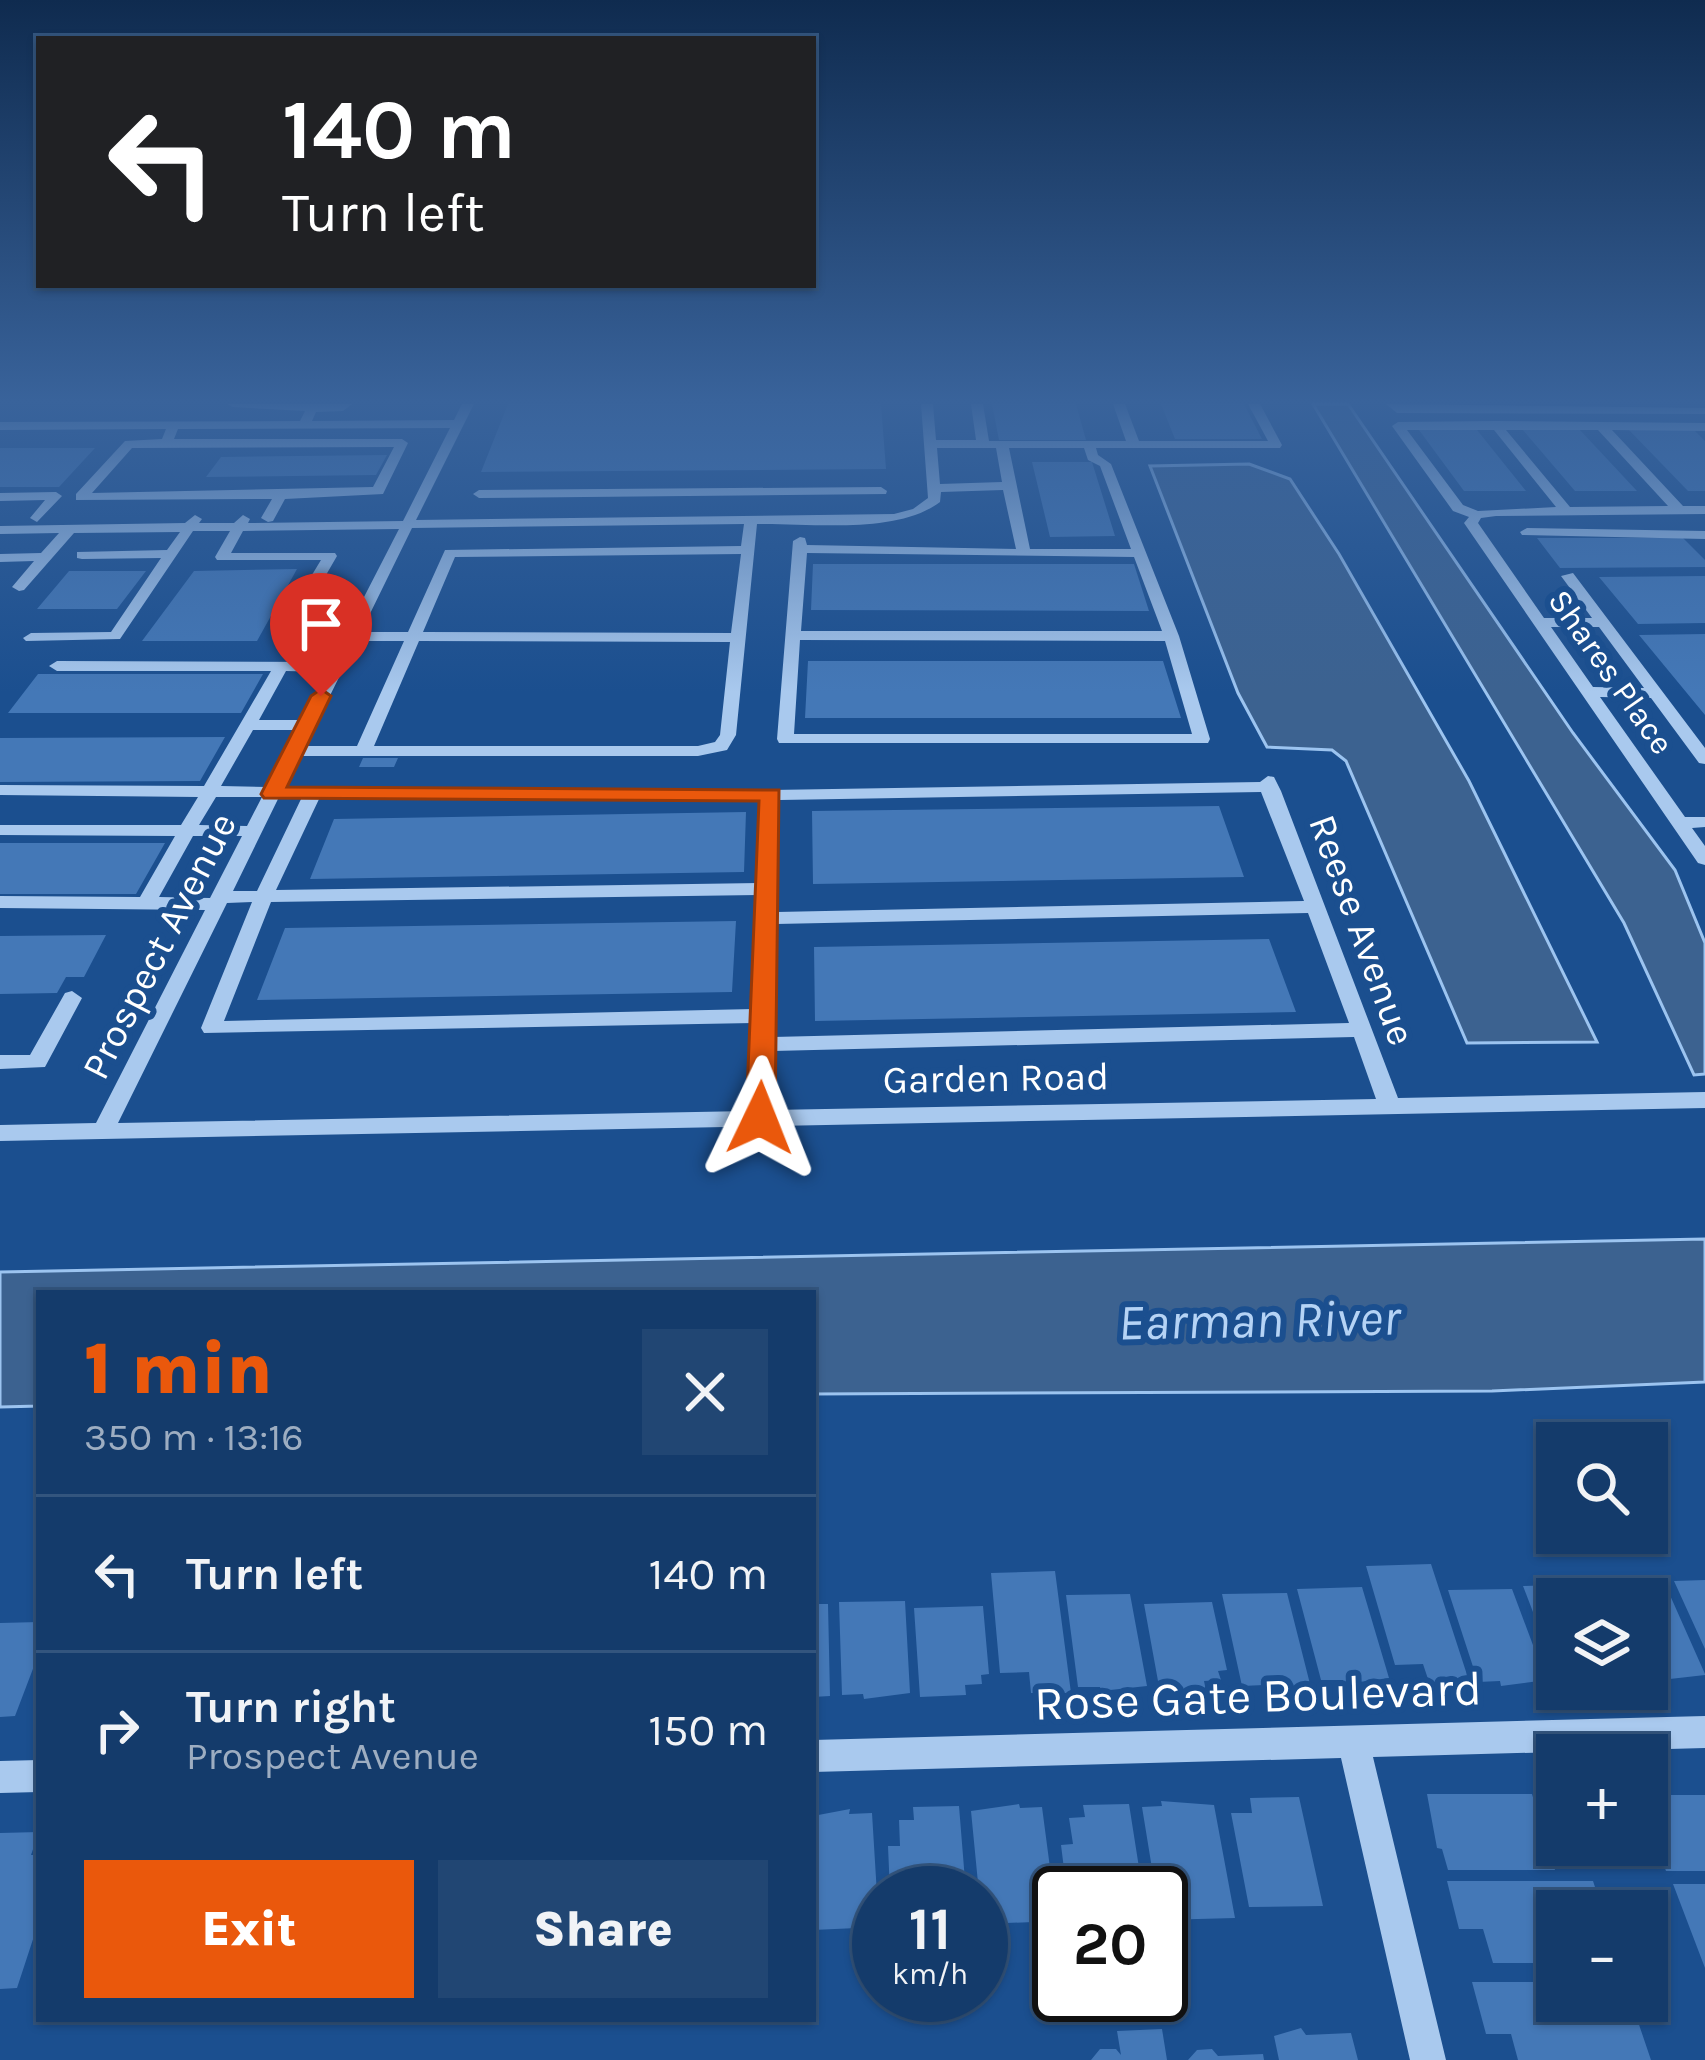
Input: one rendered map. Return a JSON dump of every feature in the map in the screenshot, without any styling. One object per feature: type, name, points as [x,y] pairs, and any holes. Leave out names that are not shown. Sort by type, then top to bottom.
[{"type":"street","points":[[37,518],[52,500]]},
{"type":"street","points":[[110,517],[122,500]]},
{"type":"street","points":[[268,518],[277,500]]},
{"type":"street","name":"Prospect Avenue","points":[[103,1131],[420,500]]},
{"type":"street","points":[[603,521],[608,500]]},
{"type":"street","points":[[0,530],[241,523],[883,520],[918,512],[933,500]]},
{"type":"street","points":[[1012,500],[1024,553]]},
{"type":"street","points":[[802,520],[785,739],[1202,739],[1171,636],[1118,500]]},
{"type":"street","name":"Shares Place","points":[[1452,500],[1474,517],[1540,622],[1705,859]]},
{"type":"street","points":[[1557,500],[1566,511]]},
{"type":"street","points":[[1670,500],[1679,510]]},
{"type":"street","points":[[1474,517],[1705,510]]},
{"type":"street","points":[[1585,511],[1605,532]]},
{"type":"street","points":[[0,518],[110,517],[192,524]]},
{"type":"street","points":[[241,523],[268,518],[409,522]]},
{"type":"street","points":[[294,751],[710,750],[721,746],[728,735],[751,520]]},
{"type":"street","points":[[241,523],[222,557],[330,556],[283,636],[738,638]]},
{"type":"street","points":[[31,638],[115,637],[192,524]]},
{"type":"street","points":[[19,587],[69,530]]},
{"type":"street","points":[[1527,532],[1705,535]]},
{"type":"street","points":[[363,751],[447,557],[454,551],[747,550]]},
{"type":"street","points":[[800,550],[1136,553]]},
{"type":"street","points":[[82,556],[173,554]]},
{"type":"street","points":[[0,558],[45,557]]},
{"type":"street","points":[[1568,576],[1705,759]]},
{"type":"street","points":[[1540,622],[1603,622]]},
{"type":"street","points":[[794,635],[1171,636]]},
{"type":"street","points":[[57,666],[335,667]]},
{"type":"street","points":[[146,903],[280,667]]},
{"type":"street","points":[[1589,692],[1656,693]]},
{"type":"street","points":[[248,725],[307,724]]},
{"type":"street","name":"Reese Avenue","points":[[771,795],[1270,784],[1390,1106]]},
{"type":"street","points":[[0,790],[771,795],[760,1118]]},
{"type":"street","points":[[313,793],[264,896],[211,1028],[764,1016]]},
{"type":"street","points":[[1680,823],[1705,822]]},
{"type":"street","points":[[0,830],[254,831]]},
{"type":"street","points":[[0,902],[768,889]]},
{"type":"street","points":[[766,918],[1316,907]]},
{"type":"street","points":[[0,1062],[38,1062],[72,998]]},
{"type":"street","points":[[763,1044],[1361,1030]]},
{"type":"street","name":"Garden Road","points":[[0,1133],[1705,1100]]},
{"type":"street","name":"Rose Gate Boulevard","points":[[816,1756],[1705,1732]]},
{"type":"street","points":[[1353,1741],[1428,2060]]},
{"type":"street","points":[[0,1778],[36,1776]]},
{"type":"water","points":[[1163,500],[1304,500],[1469,781],[1597,1042],[1467,1043],[1346,761],[1332,750],[1267,747],[1238,693]]},
{"type":"water","points":[[1371,500],[1414,500],[1573,733],[1675,870],[1705,943],[1705,1074],[1694,1075],[1624,923]]},
{"type":"water","name":"Earman River","points":[[1705,1239],[1705,1382],[1492,1391],[816,1394],[816,1290],[36,1290],[36,1406],[0,1407],[0,1272]]},
{"type":"building","points":[[1041,500],[1104,500],[1115,536],[1050,537]]},
{"type":"building","points":[[1537,538],[1683,538],[1705,560],[1705,567],[1560,568]]},
{"type":"building","points":[[813,564],[1134,564],[1149,611],[811,610]]},
{"type":"building","points":[[297,569],[257,641],[142,641],[194,571]]},
{"type":"building","points":[[69,571],[146,571],[117,609],[37,609]]},
{"type":"building","points":[[1705,576],[1705,623],[1638,624],[1599,577]]},
{"type":"building","points":[[1705,634],[1705,715],[1639,635]]},
{"type":"building","points":[[808,661],[1163,661],[1181,718],[805,718]]},
{"type":"building","points":[[38,674],[263,674],[241,713],[8,713]]},
{"type":"building","points":[[225,737],[200,781],[0,782],[0,738]]},
{"type":"building","points":[[363,758],[398,758],[394,767],[359,767]]},
{"type":"building","points":[[1219,806],[1244,877],[813,884],[812,811]]},
{"type":"building","points":[[746,812],[744,872],[310,879],[334,819]]},
{"type":"building","points":[[0,843],[165,843],[136,894],[0,894]]},
{"type":"building","points":[[736,921],[732,992],[257,1000],[285,928]]},
{"type":"building","points":[[106,935],[84,977],[66,977],[57,993],[0,994],[0,936]]},
{"type":"building","points":[[1269,939],[1296,1012],[815,1021],[814,947]]},
{"type":"building","points":[[1431,1564],[1470,1684],[1430,1685],[1423,1664],[1395,1665],[1366,1566]]},
{"type":"building","points":[[1055,1571],[1071,1693],[1031,1693],[1029,1672],[1000,1673],[991,1573]]},
{"type":"building","points":[[1705,1580],[1705,1649],[1674,1581]]},
{"type":"building","points":[[1523,1586],[1536,1586],[1536,1620]]},
{"type":"building","points":[[1362,1587],[1389,1678],[1344,1684],[1343,1680],[1321,1680],[1297,1589]]},
{"type":"building","points":[[1512,1589],[1536,1653],[1536,1681],[1501,1686],[1500,1681],[1478,1682],[1448,1590]]},
{"type":"building","points":[[1668,1591],[1705,1675],[1668,1679]]},
{"type":"building","points":[[1287,1593],[1310,1684],[1264,1690],[1264,1685],[1242,1686],[1222,1594]]},
{"type":"building","points":[[1130,1594],[1147,1686],[1101,1691],[1100,1687],[1078,1687],[1066,1595]]},
{"type":"building","points":[[905,1601],[910,1693],[864,1699],[863,1694],[842,1695],[839,1602]]},
{"type":"building","points":[[1212,1602],[1227,1670],[1218,1671],[1221,1680],[1204,1681],[1206,1691],[1160,1692],[1144,1604]]},
{"type":"building","points":[[816,1604],[828,1604],[830,1696],[816,1697]]},
{"type":"building","points":[[983,1606],[989,1674],[981,1675],[982,1684],[965,1685],[966,1695],[920,1697],[914,1608]]},
{"type":"building","points":[[36,1622],[36,1661],[15,1716],[0,1717],[0,1623]]},
{"type":"building","points":[[1427,1794],[1532,1794],[1536,1866],[1554,1866],[1555,1870],[1448,1870],[1442,1849],[1437,1848]]},
{"type":"building","points":[[1668,1795],[1705,1795],[1705,1871],[1666,1871]]},
{"type":"building","points":[[1299,1797],[1323,1906],[1249,1907],[1231,1813],[1252,1813],[1250,1798]]},
{"type":"building","points":[[1161,1801],[1214,1805],[1235,1918],[1188,1919],[1188,1866],[1152,1866],[1142,1807],[1162,1806]]},
{"type":"building","points":[[1019,1804],[1020,1808],[1042,1807],[1050,1866],[1032,1866],[1032,1922],[1008,1923],[1008,1866],[976,1866],[971,1811]]},
{"type":"building","points":[[1129,1804],[1139,1866],[1064,1866],[1061,1845],[1073,1844],[1069,1818],[1085,1817],[1083,1805]]},
{"type":"building","points":[[959,1806],[964,1866],[889,1866],[888,1846],[900,1846],[899,1820],[914,1820],[913,1807]]},
{"type":"building","points":[[850,1809],[849,1814],[872,1813],[875,1866],[852,1866],[852,1928],[816,1930],[816,1815]]},
{"type":"building","points":[[36,1832],[31,1855],[36,1855],[36,1930],[17,1988],[0,1989],[0,1833]]},
{"type":"building","points":[[1447,1881],[1593,1881],[1596,1890],[1536,1890],[1536,1963],[1493,1963],[1483,1929],[1459,1929]]},
{"type":"building","points":[[1673,1884],[1705,1884],[1705,1968]]},
{"type":"building","points":[[1472,1982],[1536,1982],[1536,2022],[1638,2022],[1651,2060],[1518,2060],[1511,2034],[1486,2034]]},
{"type":"building","points":[[1301,2028],[1306,2035],[1351,2033],[1358,2060],[1279,2060],[1274,2036]]},
{"type":"building","points":[[1162,2029],[1167,2060],[1091,2060],[1100,2049],[1116,2049],[1121,2055],[1117,2031]]},
{"type":"building","points":[[1212,2049],[1218,2056],[1263,2054],[1264,2060],[1188,2060],[1197,2050]]},
{"type":"route","points":[[321,696],[272,794],[771,795],[760,1118]]}]
